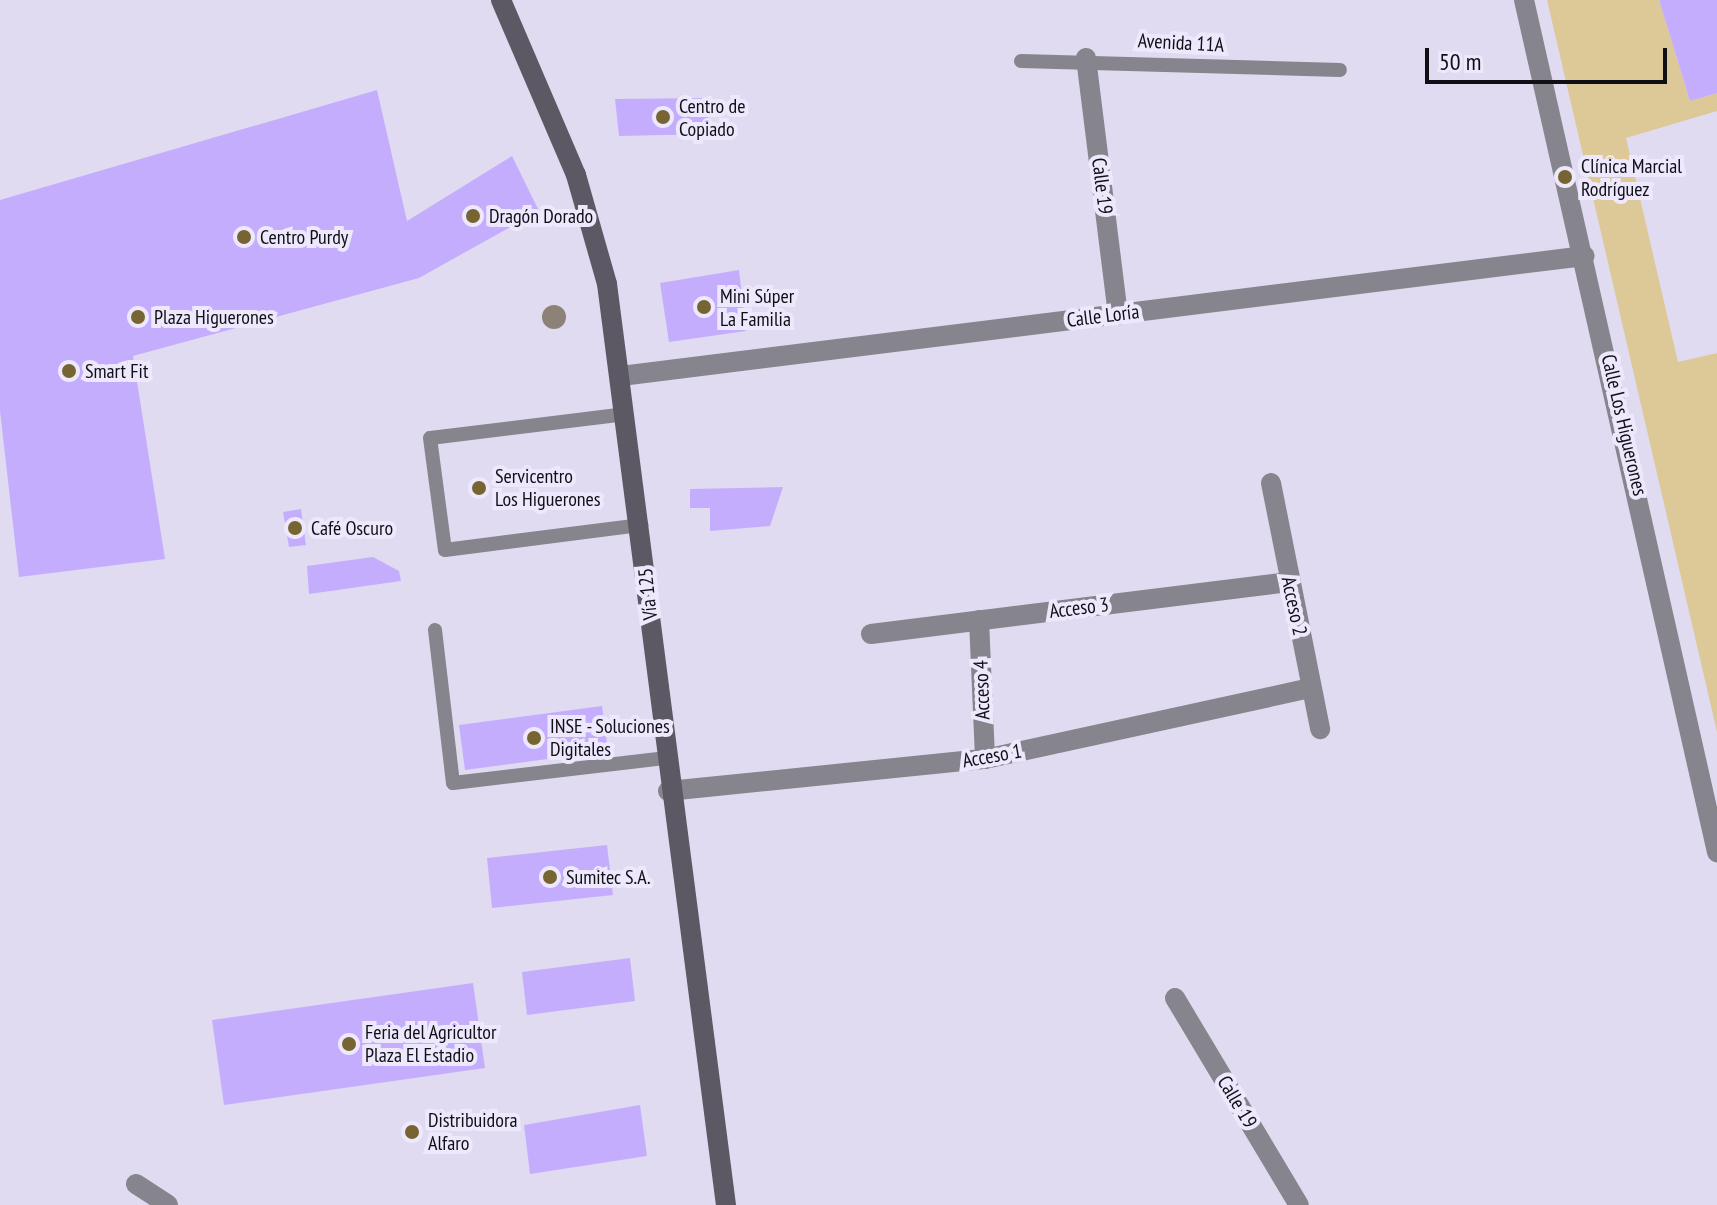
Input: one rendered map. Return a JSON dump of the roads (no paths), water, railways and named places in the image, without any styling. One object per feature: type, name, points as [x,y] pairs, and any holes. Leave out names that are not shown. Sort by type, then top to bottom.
[{"type":"main road","name":"Vía 125","points":[[501,0],[594,227],[621,376],[641,525],[668,791],[726,1205]]},
{"type":"street","name":"Calle Los Higuerones","points":[[1524,0],[1585,256],[1717,852]]},
{"type":"street","name":"Calle 19","points":[[1086,58],[1118,315]]},
{"type":"street","name":"Calle Loría","points":[[621,376],[1585,256]]},
{"type":"street","name":"Acceso 2","points":[[1271,483],[1288,582],[1320,729]]},
{"type":"street","name":"Acceso 3","points":[[871,634],[1288,582]]},
{"type":"street","name":"Acceso 4","points":[[979,620],[985,759]]},
{"type":"street","name":"Acceso 1","points":[[668,791],[985,759],[1311,688]]},
{"type":"street","name":"Calle 19","points":[[1175,998],[1299,1205]]},
{"type":"street","points":[[136,1184],[168,1205]]},
{"type":"lane","name":"Avenida 11A","points":[[1021,61],[1086,58],[1340,70]]},
{"type":"lane","points":[[626,414],[430,438],[437,494],[445,550],[641,525]]},
{"type":"lane","points":[[435,630],[453,783],[665,758]]},
{"type":"place","name":"Centro de Copiado","points":[[663,117]]},
{"type":"place","name":"Clínica Marcial Rodríguez","points":[[1565,177]]},
{"type":"place","name":"Dragón Dorado","points":[[473,216]]},
{"type":"place","name":"Centro Purdy","points":[[244,237]]},
{"type":"place","name":"Mini Súper La Familia","points":[[704,307]]},
{"type":"place","name":"Plaza Higuerones","points":[[138,317]]},
{"type":"place","name":"Smart Fit","points":[[69,371]]},
{"type":"place","name":"Servicentro Los Higuerones","points":[[479,488]]},
{"type":"place","name":"Café Oscuro","points":[[295,528]]},
{"type":"place","name":"INSE - Soluciones Digitales","points":[[534,738]]},
{"type":"place","name":"Sumitec S.A.","points":[[550,877]]},
{"type":"place","name":"Feria del Agricultor Plaza El Estadio","points":[[349,1044]]},
{"type":"place","name":"Distribuidora Alfaro","points":[[412,1132]]}]
